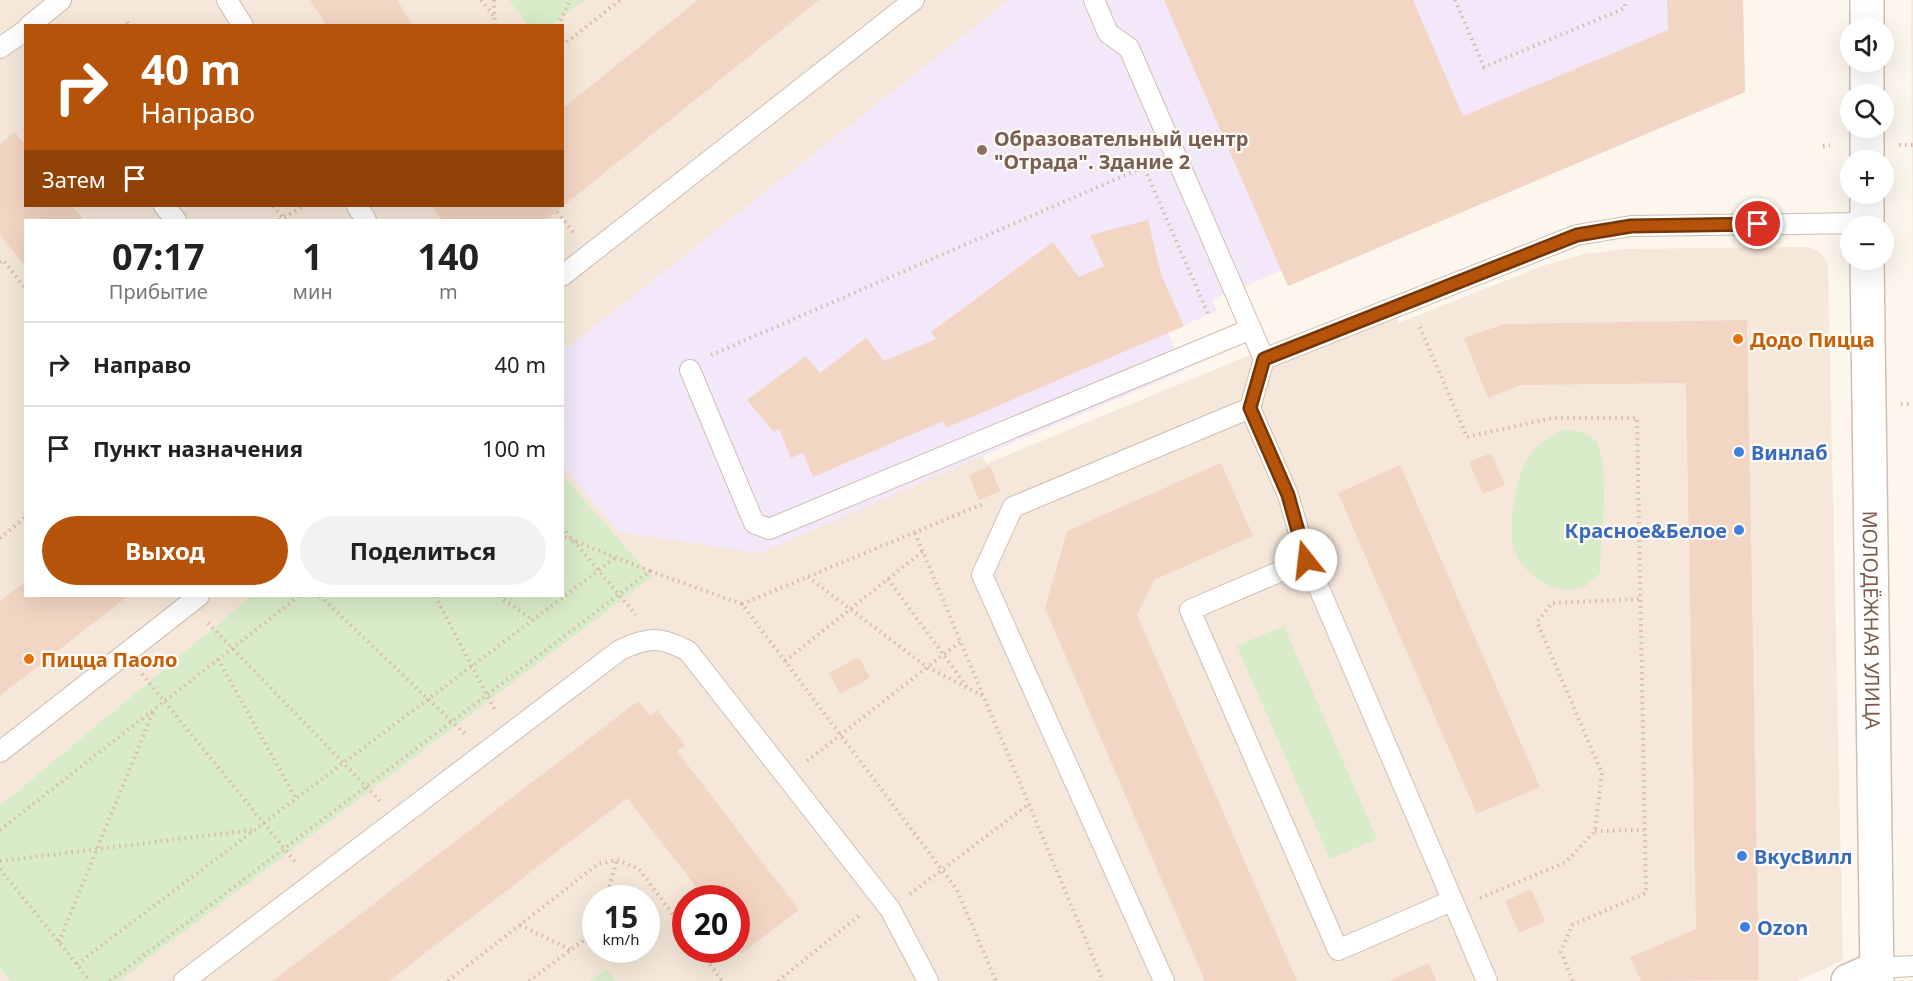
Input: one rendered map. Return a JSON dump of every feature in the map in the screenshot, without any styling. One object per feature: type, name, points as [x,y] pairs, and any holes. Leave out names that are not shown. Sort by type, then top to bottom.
[{"type":"street","points":[[1867,0],[1867,18]]},
{"type":"street","name":"МОЛОДЁЖНАЯ УЛИЦА","points":[[1867,270],[1867,977]]},
{"type":"lane","points":[[31,24],[61,0]]},
{"type":"lane","points":[[227,0],[242,24]]},
{"type":"lane","points":[[564,274],[914,0]]},
{"type":"lane","points":[[1094,0],[1108,33],[1129,48],[1264,359],[1250,408],[1288,495],[1306,560],[1487,981]]},
{"type":"lane","points":[[0,48],[24,30]]},
{"type":"lane","points":[[165,207],[175,219]]},
{"type":"lane","points":[[1264,359],[1577,235],[1631,226],[1867,214]]},
{"type":"lane","points":[[690,370],[754,523],[769,529],[1251,329]]},
{"type":"lane","points":[[1164,981],[982,575],[1013,507],[1250,408]]},
{"type":"lane","points":[[1306,560],[1190,610],[1338,950],[1453,905]]},
{"type":"lane","points":[[0,752],[194,599]]},
{"type":"lane","points":[[184,981],[620,650],[644,639],[669,641],[688,651],[886,903],[928,981]]},
{"type":"lane","points":[[1867,977],[1913,966]]},
{"type":"path","points":[[481,0],[495,17]]},
{"type":"path","points":[[494,0],[495,24]]},
{"type":"path","points":[[559,24],[570,0]]},
{"type":"path","points":[[564,44],[620,0]]},
{"type":"path","points":[[1455,0],[1484,67],[1625,8],[1625,0]]},
{"type":"path","points":[[1823,146],[1830,145]]},
{"type":"path","points":[[690,370],[702,358],[1144,167],[1209,315]]},
{"type":"path","points":[[284,219],[302,207]]},
{"type":"path","points":[[0,262],[3,260],[24,286]]},
{"type":"path","points":[[1409,301],[1467,437],[1552,418],[1637,418],[1646,892],[1572,924],[1560,952],[1573,981]]},
{"type":"path","points":[[742,604],[986,503]]},
{"type":"path","points":[[0,538],[24,520]]},
{"type":"path","points":[[564,529],[636,615],[644,639]]},
{"type":"path","points":[[915,533],[1104,981]]},
{"type":"path","points":[[564,537],[615,558],[742,604],[957,890],[996,981]]},
{"type":"path","points":[[785,661],[923,551]]},
{"type":"path","points":[[564,597],[615,558]]},
{"type":"path","points":[[110,981],[650,571]]},
{"type":"path","points":[[808,577],[927,667],[984,696]]},
{"type":"path","points":[[888,579],[968,688]]},
{"type":"path","points":[[0,831],[298,597]]},
{"type":"path","points":[[321,597],[484,753]]},
{"type":"path","points":[[436,597],[508,735]]},
{"type":"path","points":[[500,597],[533,620]]},
{"type":"path","points":[[77,964],[563,597]]},
{"type":"path","points":[[194,599],[232,648],[397,819]]},
{"type":"path","points":[[1453,905],[1566,862],[1595,831],[1602,773],[1538,622],[1551,603],[1640,599]]},
{"type":"path","points":[[786,777],[961,641]]},
{"type":"path","points":[[125,654],[313,883]]},
{"type":"path","points":[[218,659],[296,799]]},
{"type":"path","points":[[59,942],[154,710]]},
{"type":"path","points":[[777,981],[886,903],[942,869],[1029,804]]},
{"type":"path","points":[[0,861],[255,830]]},
{"type":"path","points":[[1595,831],[1644,830]]},
{"type":"path","points":[[610,885],[617,860]]},
{"type":"path","points":[[448,981],[598,864],[617,860],[639,869],[672,913]]},
{"type":"path","points":[[0,869],[90,981]]},
{"type":"path","points":[[520,925],[571,950]]},
{"type":"path","points":[[529,981],[582,942]]},
{"type":"path","points":[[709,963],[722,981]]},
{"type":"shaded area","points":[[0,0],[1009,0],[564,351],[564,219],[24,219],[24,597],[564,597],[564,467],[619,532],[982,456],[986,464],[1388,298],[1399,323],[1542,266],[1584,254],[1624,249],[1808,247],[1818,251],[1825,258],[1828,267],[1843,960],[1798,981],[0,981]]},
{"type":"shaded area","name":"Образовательный центр \"Отрада\". Здание 2","points":[[1009,0],[1743,0],[1745,92],[1288,286],[1281,271],[1212,300],[1217,311],[1168,332],[1184,371],[760,553],[619,532],[564,467],[564,350]]},
{"type":"shaded area","points":[[1911,0],[1913,0],[1913,295]]},
{"type":"green space","points":[[509,0],[584,0],[553,24],[527,24]]},
{"type":"green space","points":[[1561,430],[1588,434],[1595,440],[1600,450],[1603,464],[1604,503],[1600,573],[1590,583],[1572,590],[1551,586],[1532,575],[1518,558],[1512,539],[1513,508],[1518,482],[1526,462],[1540,445]]},
{"type":"green space","points":[[564,477],[652,577],[119,981],[11,981],[0,968],[0,806],[251,597],[564,597]]},
{"type":"green space","points":[[1284,626],[1377,839],[1330,859],[1237,646]]},
{"type":"green space","points":[[606,969],[616,981],[590,981]]},
{"type":"building","points":[[310,0],[397,0],[412,24],[324,24]]},
{"type":"building","points":[[698,0],[819,0],[564,205],[564,107]]},
{"type":"building","points":[[1164,0],[1413,0],[1463,116],[1668,30],[1667,0],[1743,0],[1745,92],[1288,286]]},
{"type":"building","points":[[15,132],[24,143],[24,207],[73,207],[83,219],[24,219],[24,265],[0,235],[0,144]]},
{"type":"building","points":[[433,207],[562,207],[547,219],[440,219]]},
{"type":"building","points":[[1148,220],[1161,274],[1184,326],[946,428],[943,421],[813,477],[803,453],[791,458],[779,429],[774,432],[747,400],[806,356],[820,373],[866,338],[884,361],[936,339],[931,332],[1053,242],[1079,277],[1104,266],[1090,235]]},
{"type":"building","points":[[1747,320],[1759,980],[1641,981],[1630,957],[1696,929],[1686,383],[1521,385],[1488,398],[1464,338],[1504,324]]},
{"type":"building","points":[[1491,453],[1505,485],[1483,494],[1469,462]]},
{"type":"building","points":[[1221,463],[1253,536],[1154,580],[1137,615],[1297,981],[1205,981],[1045,608],[1067,531]]},
{"type":"building","points":[[1400,465],[1540,787],[1477,814],[1338,493]]},
{"type":"building","points":[[990,466],[1000,491],[979,500],[969,475]]},
{"type":"building","points":[[24,583],[24,597],[127,597],[0,696],[0,601]]},
{"type":"building","points":[[859,657],[870,678],[840,694],[829,673]]},
{"type":"building","points":[[638,701],[650,716],[657,710],[685,745],[677,751],[799,910],[750,947],[750,885],[695,885],[627,798],[389,981],[273,981]]},
{"type":"building","points":[[1531,889],[1545,921],[1519,933],[1505,901]]},
{"type":"building","points":[[1428,963],[1437,981],[1389,981]]},
{"type":"place","name":"Образовательный центр \"Отрада\". Здание 2","points":[[982,150]]},
{"type":"place","name":"Додо Пицца","points":[[1738,339]]},
{"type":"place","name":"Винлаб","points":[[1739,452]]},
{"type":"place","name":"Красное&Белое","points":[[1739,530]]},
{"type":"place","name":"Пицца Паоло","points":[[29,659]]},
{"type":"place","name":"ВкусВилл","points":[[1742,856]]},
{"type":"place","name":"Ozon","points":[[1745,927]]},
{"type":"route","points":[[1306,560],[1288,495],[1250,408],[1264,359],[1577,235],[1631,226],[1758,224]]}]
